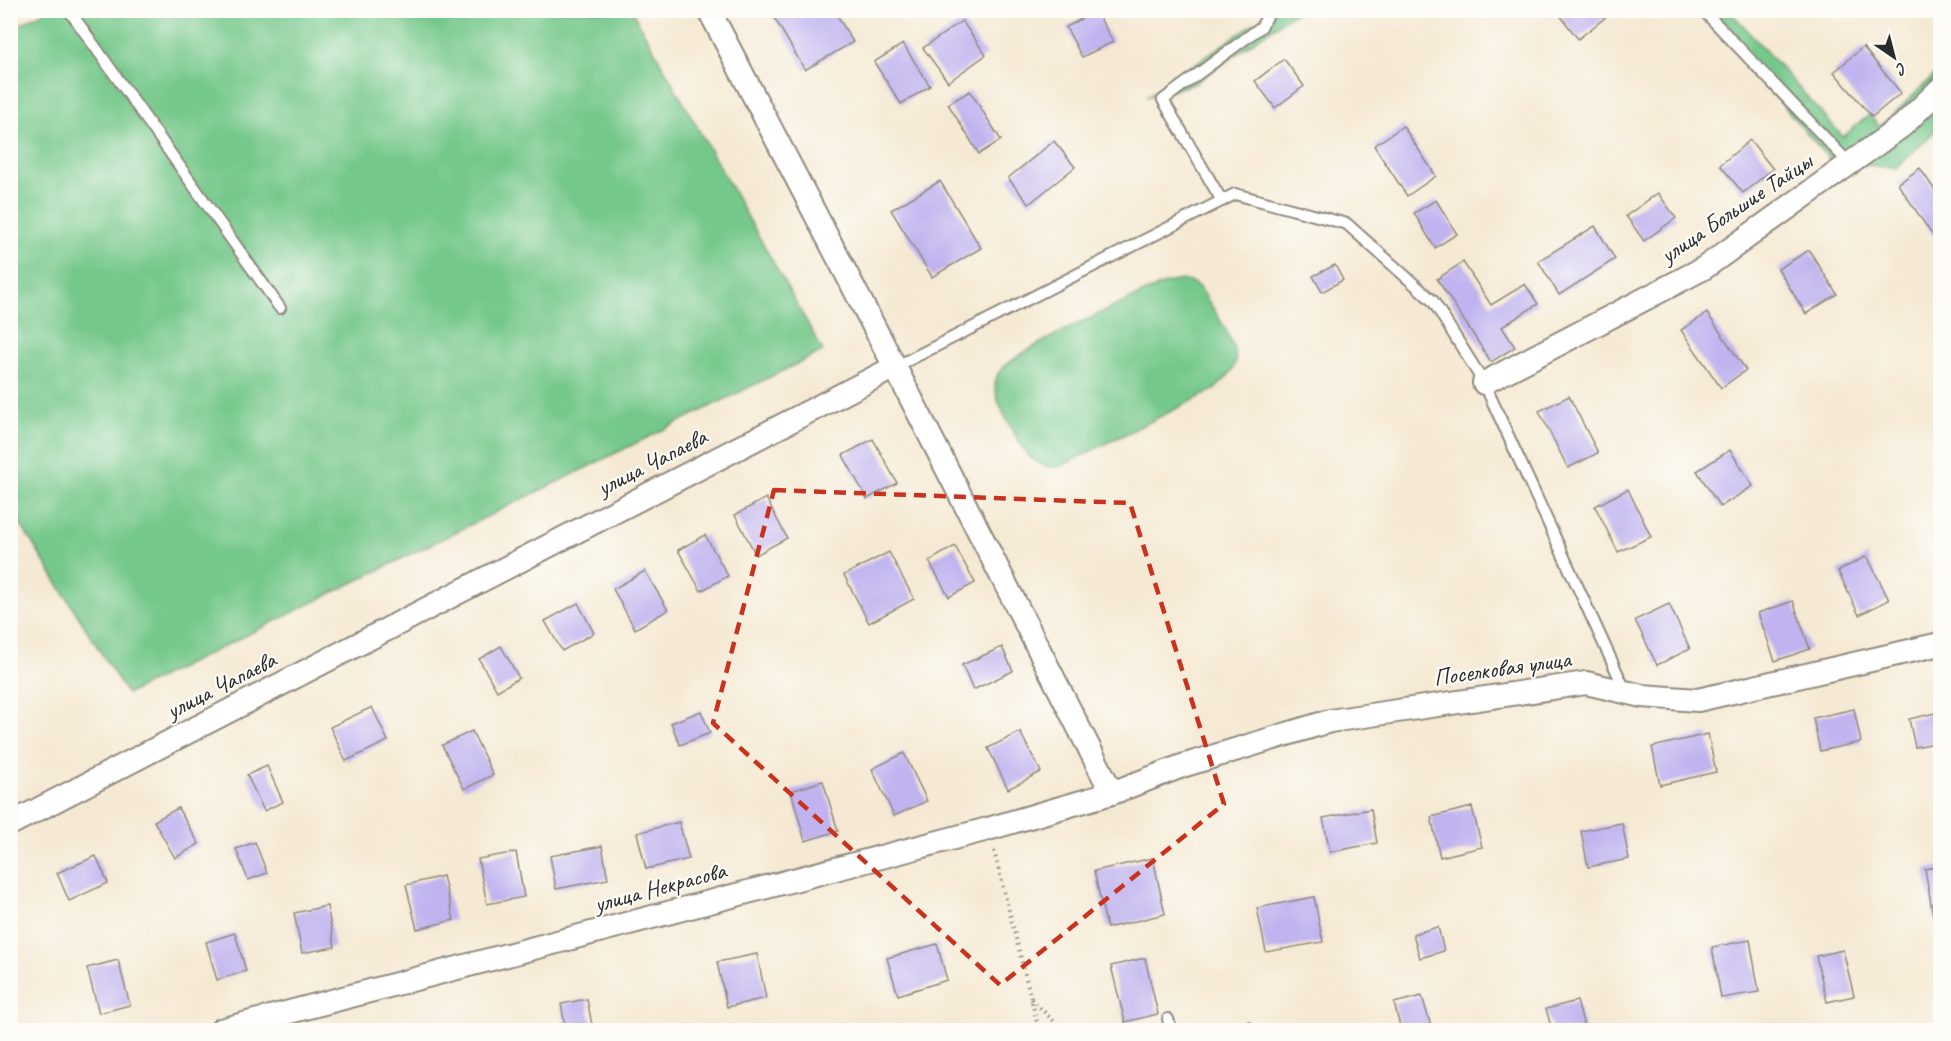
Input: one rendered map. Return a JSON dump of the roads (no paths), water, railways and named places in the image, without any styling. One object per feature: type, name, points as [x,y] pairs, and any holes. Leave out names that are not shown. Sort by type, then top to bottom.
[{"type":"street","points":[[709,10],[895,367],[1112,793]]},
{"type":"street","name":"улица Большие Тайцы","points":[[1484,383],[1704,268],[1902,126],[1941,89]]},
{"type":"street","name":"улица Чапаева","points":[[10,824],[895,367]]},
{"type":"street","name":"Поселковая улица","points":[[1112,793],[1182,766],[1330,721],[1586,683],[1642,696],[1698,700],[1941,644]]},
{"type":"street","name":"улица Некрасова","points":[[221,1030],[988,829],[1112,793]]},
{"type":"lane","points":[[69,10],[280,308]]},
{"type":"lane","points":[[1222,201],[1163,100],[1261,27],[1271,10]]},
{"type":"lane","points":[[1703,10],[1849,163]]},
{"type":"lane","points":[[895,367],[1235,194],[1347,224],[1433,301],[1484,383],[1626,692]]},
{"type":"lane","points":[[1168,1019],[1171,1030]]}]
